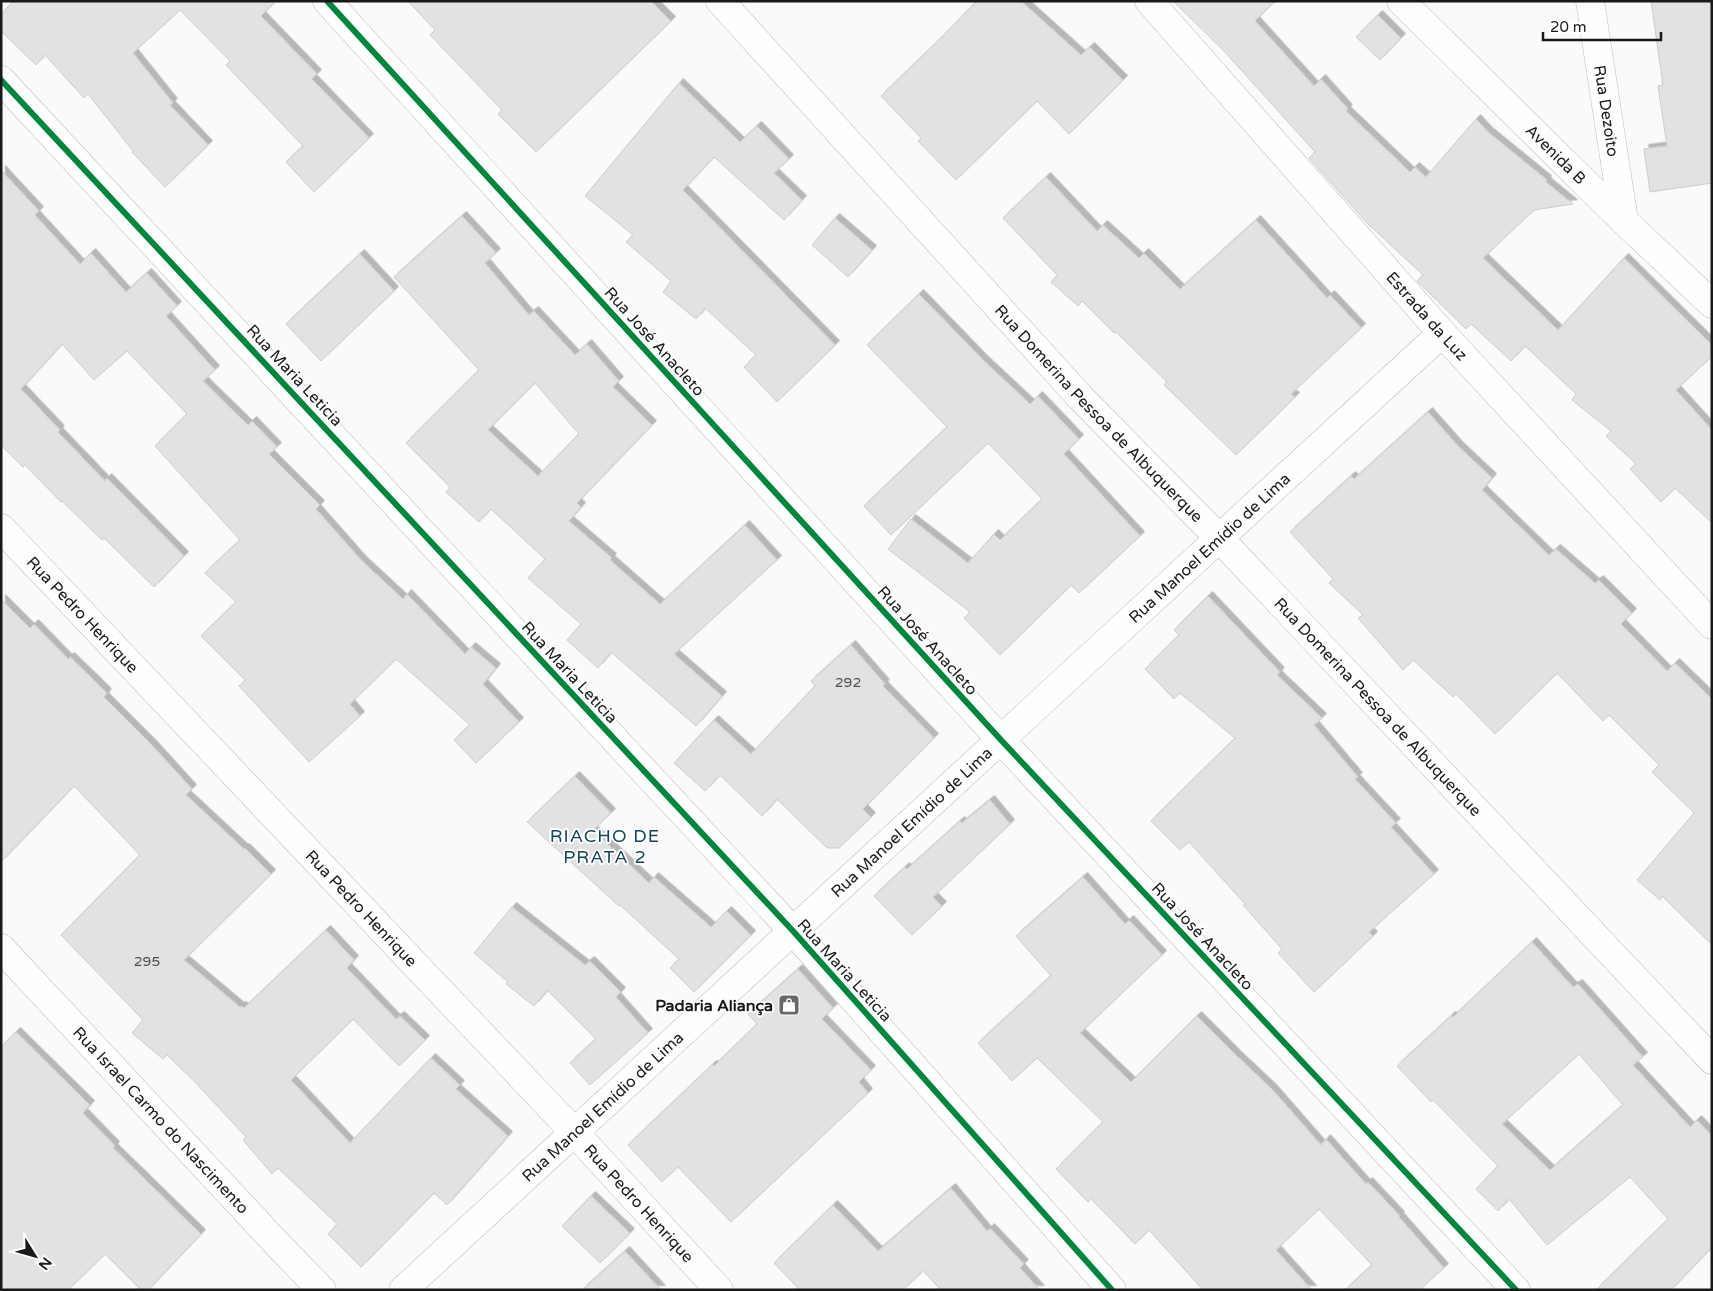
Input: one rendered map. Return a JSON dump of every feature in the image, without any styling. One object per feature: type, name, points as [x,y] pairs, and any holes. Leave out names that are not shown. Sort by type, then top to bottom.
[{"type":"street","name":"Rua José Anacleto","points":[[327,1],[1001,740],[1516,1290]]},
{"type":"street","name":"Rua Domerina Pessoa de Albuquerque","points":[[720,1],[1081,398],[1219,538],[1712,1060]]},
{"type":"street","name":"Estrada da Luz","points":[[1149,1],[1442,333],[1712,625]]},
{"type":"street","name":"Avenida B","points":[[1402,1],[1624,221],[1712,304]]},
{"type":"street","name":"Rua Dezoito","points":[[1590,1],[1624,221]]},
{"type":"street","name":"Rua Maria Leticia","points":[[1,80],[793,932],[1112,1290]]},
{"type":"street","name":"Rua Manoel Emídio de Lima","points":[[403,1290],[1442,333]]},
{"type":"street","name":"Rua Pedro Henrique","points":[[1,528],[574,1133],[719,1290]]},
{"type":"street","name":"Rua Israel Carmo do Nascimento","points":[[1,948],[322,1290]]},
{"type":"building","points":[[14,1],[276,1],[261,16],[317,74],[312,79],[369,138],[314,192],[286,162],[303,146],[226,65],[230,61],[180,10],[133,53],[173,103],[170,105],[208,145],[165,187],[132,152],[88,94],[84,98],[45,55],[36,65],[1,31],[1,14]]},
{"type":"building","points":[[408,1],[651,1],[671,21],[536,152],[498,114],[502,110],[430,35],[435,30]]},
{"type":"building","points":[[977,1],[1021,1],[1081,55],[1090,47],[1123,80],[1069,134],[1037,101],[956,180],[918,141],[921,138],[881,96]]},
{"type":"building","points":[[1173,1],[1275,1],[1255,21],[1314,86],[1321,79],[1348,109],[1346,111],[1410,172],[1415,167],[1426,177],[1476,119],[1488,132],[1547,180],[1546,182],[1573,204],[1534,210],[1483,258],[1558,330],[1624,258],[1712,345],[1712,356],[1676,390],[1712,430],[1712,523],[1675,488],[1661,502],[1630,469],[1636,464],[1606,436],[1611,431],[1572,400],[1576,394],[1525,346],[1511,361],[1471,324],[1466,329],[1417,281],[1423,275],[1366,222],[1309,158],[1315,152],[1224,51]]},
{"type":"building","points":[[1651,1],[1712,1],[1712,183],[1650,192],[1644,149],[1667,146],[1658,86],[1663,85]]},
{"type":"building","points":[[1378,15],[1401,38],[1380,60],[1356,37]]},
{"type":"building","points":[[679,83],[740,142],[757,126],[789,159],[774,173],[802,200],[784,220],[714,157],[683,190],[835,345],[777,402],[744,367],[756,355],[705,308],[696,319],[663,292],[671,281],[626,242],[633,235],[585,196]]},
{"type":"building","points":[[1,170],[39,211],[35,215],[80,264],[91,253],[126,292],[147,273],[177,306],[166,316],[215,370],[203,381],[248,425],[252,421],[277,447],[269,454],[320,505],[316,509],[362,561],[403,599],[407,594],[465,654],[471,647],[496,668],[483,684],[519,722],[476,763],[454,740],[470,725],[396,659],[350,704],[360,716],[309,762],[239,686],[245,680],[201,636],[236,602],[205,573],[240,540],[155,446],[187,414],[127,351],[94,380],[62,344],[21,389],[60,430],[58,432],[105,481],[107,478],[184,556],[154,587],[104,538],[102,540],[25,465],[23,467],[1,445]]},
{"type":"building","points":[[1046,177],[1097,231],[1103,225],[1139,258],[1144,253],[1180,289],[1256,220],[1327,298],[1330,295],[1361,328],[1291,394],[1295,397],[1236,455],[1164,385],[1167,382],[1116,332],[1114,333],[1082,301],[1078,306],[1051,282],[1057,275],[1003,218]]},
{"type":"building","points":[[462,216],[496,253],[485,263],[529,315],[534,311],[575,355],[587,344],[619,381],[613,387],[652,425],[577,503],[581,507],[569,521],[612,558],[610,560],[660,604],[745,525],[777,560],[674,654],[722,696],[696,726],[611,652],[598,668],[567,640],[581,624],[528,578],[545,559],[491,509],[479,522],[446,492],[450,487],[406,443],[479,370],[394,277]],"holes":[[[535,383],[579,434],[538,476],[488,430]]]},
{"type":"building","points":[[835,218],[872,250],[848,277],[812,245]]},
{"type":"building","points":[[360,254],[394,291],[321,361],[286,324]]},
{"type":"building","points":[[919,294],[983,360],[1030,404],[1038,396],[1079,439],[1064,454],[1140,536],[1079,593],[1071,585],[1000,655],[964,618],[970,612],[888,549],[911,519],[968,563],[994,534],[1000,540],[1042,499],[988,443],[891,535],[864,506],[947,427],[867,345]]},
{"type":"building","points":[[1428,412],[1458,446],[1492,478],[1482,490],[1549,555],[1556,549],[1595,583],[1599,580],[1632,613],[1621,624],[1667,671],[1675,663],[1712,699],[1712,945],[1662,896],[1660,900],[1637,880],[1694,813],[1652,772],[1659,765],[1609,715],[1603,721],[1557,673],[1495,734],[1456,694],[1453,697],[1413,660],[1403,670],[1358,618],[1363,615],[1329,583],[1333,579],[1290,532],[1351,476],[1354,479]]},
{"type":"building","points":[[1208,596],[1280,672],[1277,675],[1322,718],[1314,725],[1358,777],[1355,779],[1396,823],[1391,827],[1434,874],[1369,932],[1373,936],[1314,992],[1278,953],[1282,949],[1243,905],[1245,904],[1189,842],[1180,850],[1151,821],[1235,738],[1180,693],[1174,699],[1145,669],[1179,635],[1174,630]]},
{"type":"building","points":[[1,599],[30,628],[34,624],[68,659],[70,657],[107,693],[104,697],[192,789],[186,795],[271,874],[184,960],[240,1007],[244,1008],[326,930],[354,960],[347,968],[396,1019],[400,1016],[425,1040],[399,1066],[353,1019],[291,1080],[350,1143],[431,1058],[460,1085],[456,1089],[508,1136],[447,1205],[434,1193],[361,1267],[328,1234],[337,1224],[278,1168],[272,1174],[243,1140],[246,1137],[167,1055],[163,1059],[132,1033],[143,1020],[61,935],[140,855],[74,786],[1,862]]},
{"type":"building","points":[[851,645],[885,684],[883,686],[934,738],[863,809],[871,817],[839,848],[827,848],[777,799],[762,816],[720,775],[705,791],[674,763],[714,720],[751,754],[815,686],[811,681]]},
{"type":"building","points":[[575,776],[611,813],[593,830],[649,883],[654,877],[711,927],[727,911],[751,935],[694,992],[670,968],[679,959],[527,822]]},
{"type":"building","points":[[990,800],[1010,824],[933,897],[942,906],[912,935],[874,896],[960,821],[962,823]]},
{"type":"building","points":[[1083,877],[1125,924],[1129,920],[1162,955],[1080,1033],[1131,1082],[1197,1016],[1272,1089],[1321,1145],[1326,1139],[1366,1184],[1368,1182],[1400,1216],[1444,1268],[1419,1290],[1345,1290],[1372,1265],[1319,1209],[1276,1250],[1312,1290],[1203,1290],[1149,1230],[1135,1244],[1091,1199],[1088,1202],[1056,1169],[1103,1122],[1037,1058],[1012,1081],[978,1043],[1051,976],[1016,936]]},
{"type":"building","points":[[512,907],[585,965],[590,961],[621,992],[616,997],[648,1033],[590,1085],[570,1063],[596,1039],[547,990],[534,1006],[506,984],[508,982],[474,953]]},
{"type":"building","points":[[1532,942],[1573,987],[1578,984],[1643,1057],[1633,1065],[1690,1127],[1697,1120],[1712,1136],[1712,1247],[1671,1290],[1596,1290],[1668,1219],[1630,1177],[1547,1245],[1509,1199],[1498,1211],[1476,1189],[1498,1166],[1433,1100],[1431,1102],[1397,1066],[1451,1016],[1453,1017]],"holes":[[[1579,1054],[1623,1105],[1550,1170],[1502,1124]]]},
{"type":"building","points":[[798,969],[833,1008],[822,1019],[871,1070],[859,1082],[868,1093],[731,1222],[678,1167],[662,1182],[628,1145],[757,1024],[748,1014]]},
{"type":"building","points":[[16,1032],[90,1105],[83,1113],[115,1146],[113,1148],[201,1234],[148,1290],[141,1290],[105,1254],[68,1290],[1,1290],[1,1047]]},
{"type":"building","points":[[951,1188],[987,1231],[990,1228],[1024,1264],[1020,1268],[1040,1290],[941,1290],[923,1271],[903,1290],[800,1290],[774,1263],[833,1205],[878,1251]]},
{"type":"building","points":[[591,1196],[630,1233],[600,1263],[562,1226]]},
{"type":"building","points":[[625,1251],[661,1290],[582,1290]]},
{"type":"cycle path","points":[[327,1],[1001,740],[1516,1290]]},
{"type":"cycle path","points":[[1,80],[793,931],[1112,1290]]},
{"type":"place","name":"Padaria Aliança","points":[[789,1005]]},
{"type":"district","name":"RIACHO DE PRATA 2","points":[[605,846]]}]
